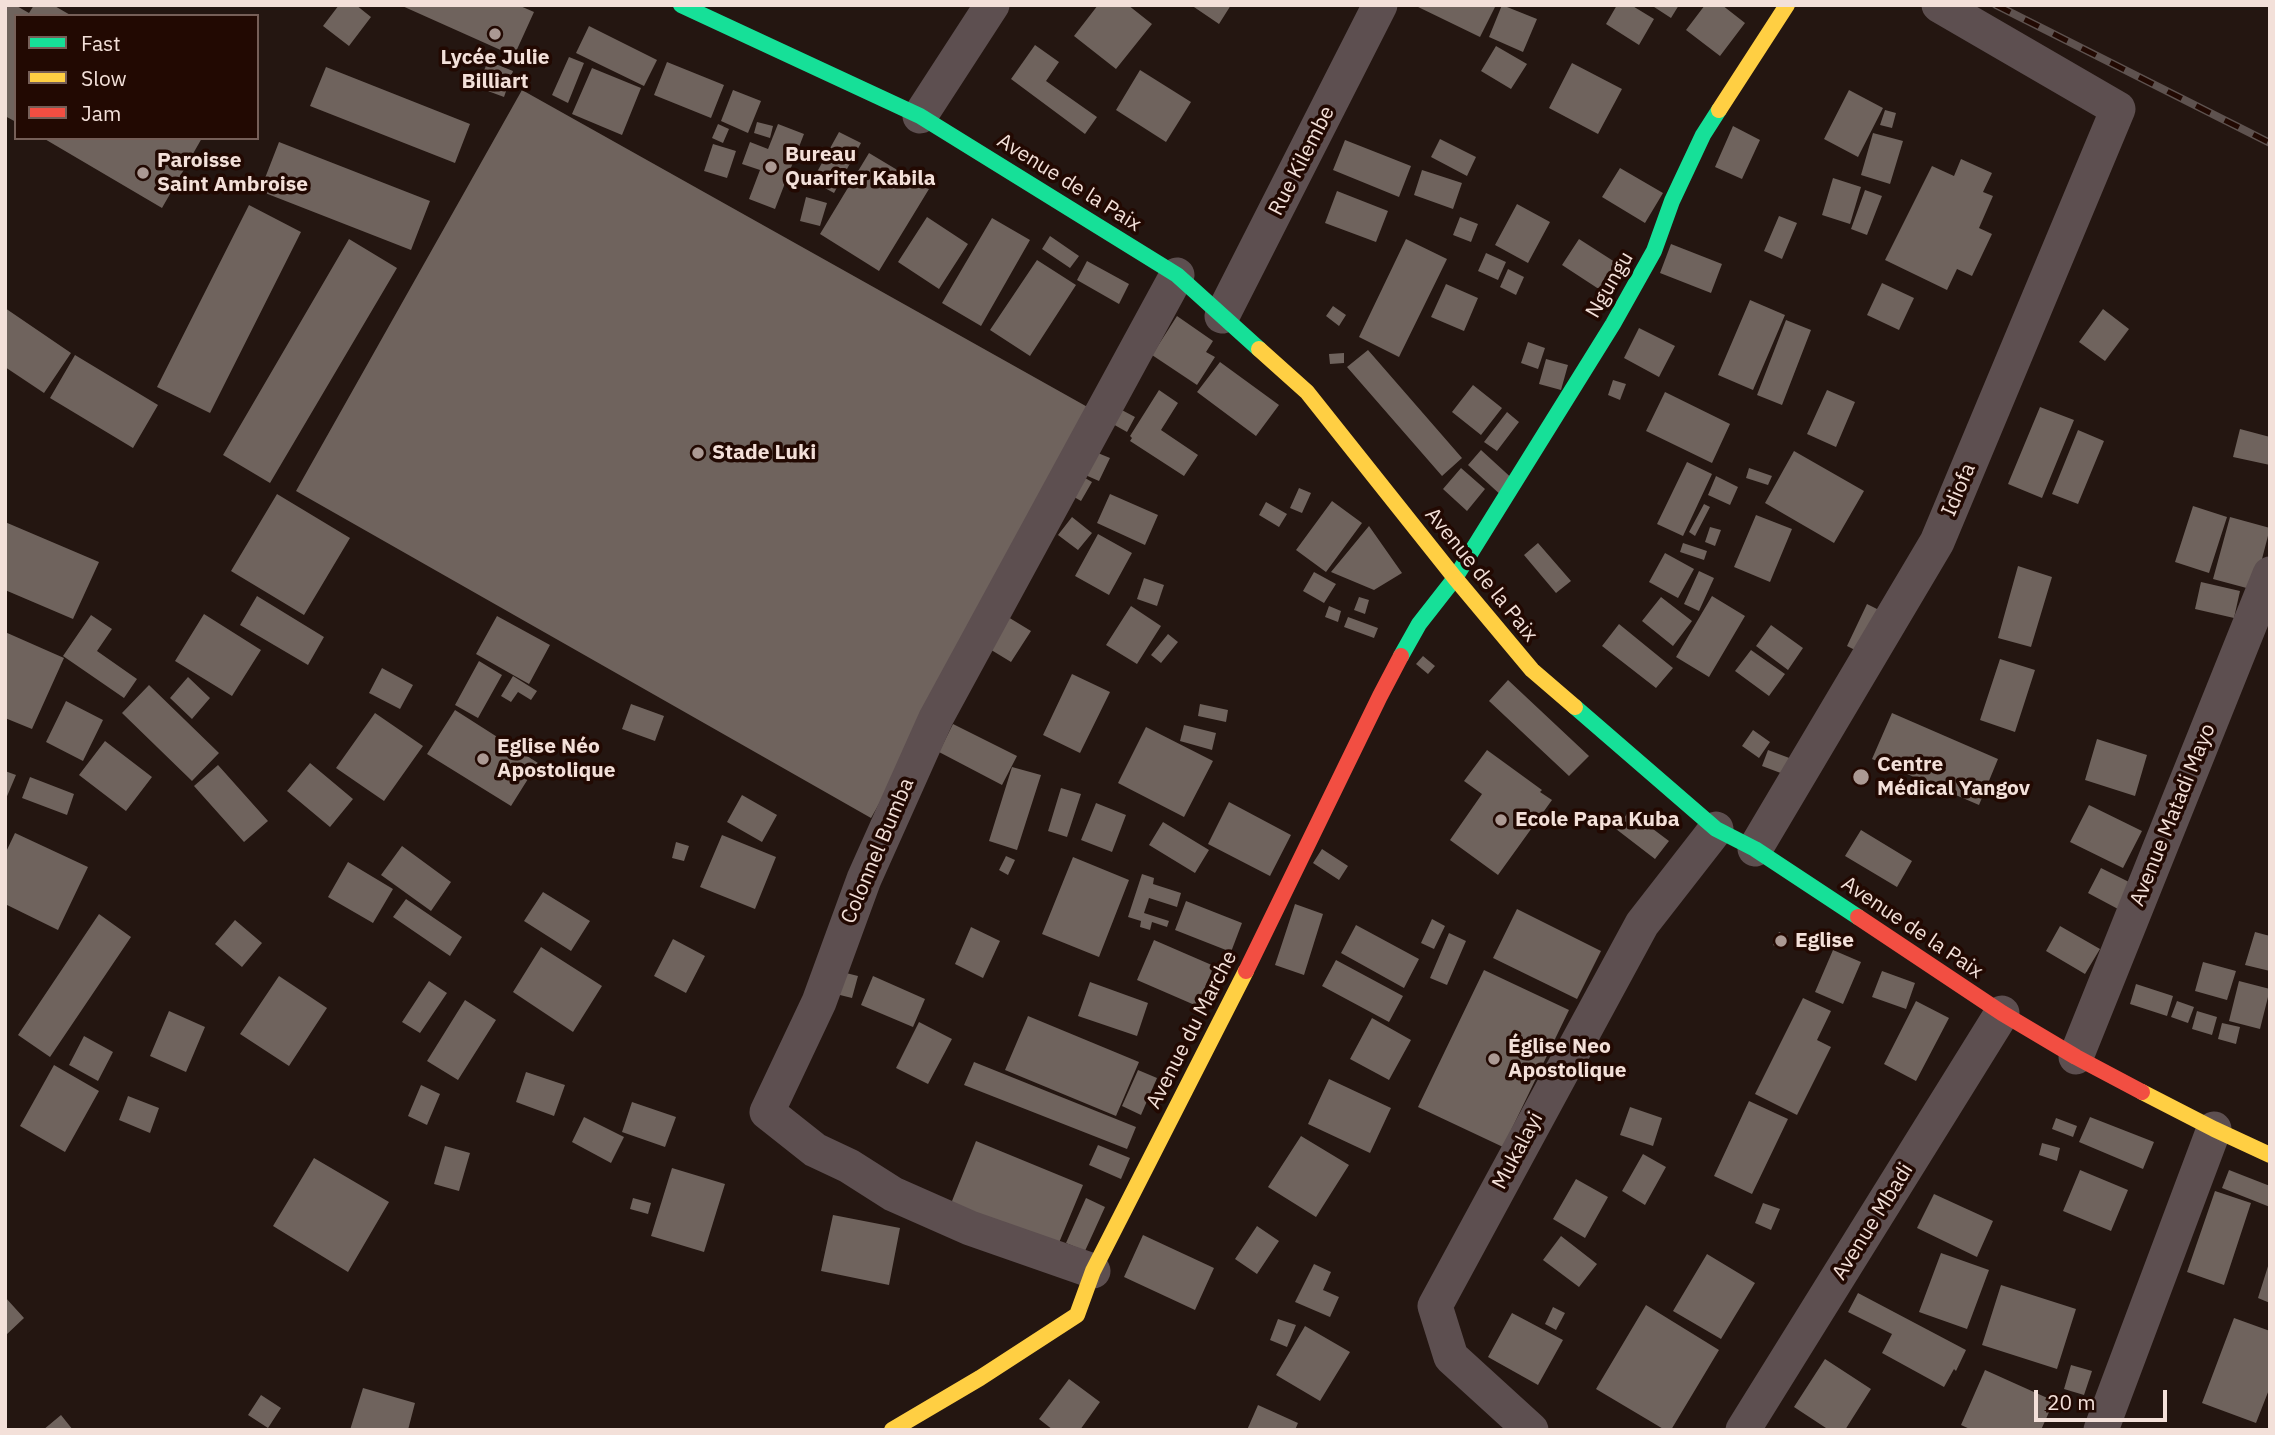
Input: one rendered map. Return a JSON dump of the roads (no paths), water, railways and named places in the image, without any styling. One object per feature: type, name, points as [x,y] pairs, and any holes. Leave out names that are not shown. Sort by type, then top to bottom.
[{"type":"street","name":"Avenue de la Paix","points":[[681,5],[920,116],[1177,275],[1307,393],[1532,670],[1716,829],[1755,849],[2002,1013],[2076,1057],[2270,1155]]},
{"type":"street","points":[[920,116],[992,5]]},
{"type":"street","name":"Rue Kilembe","points":[[1223,316],[1380,5]]},
{"type":"street","name":"Ngungu","points":[[1455,578],[1613,324],[1654,251],[1672,201],[1703,135],[1787,5]]},
{"type":"street","name":"Idiofa","points":[[1755,849],[1937,541],[2118,108],[1939,5]]},
{"type":"street","name":"Colonnel Bumba","points":[[1093,1271],[970,1228],[893,1194],[849,1166],[815,1150],[767,1112],[819,1002],[864,879],[936,718],[1177,275]]},
{"type":"street","name":"Avenue Matadi Mayo","points":[[2076,1057],[2270,574]]},
{"type":"street","name":"Avenue du Marche","points":[[892,1430],[980,1378],[1077,1315],[1093,1271],[1241,981],[1380,696],[1419,624],[1455,578]]},
{"type":"street","name":"Mukalayi","points":[[1531,1430],[1451,1357],[1435,1306],[1642,924],[1716,829]]},
{"type":"street","name":"Avenue Mbadi","points":[[1744,1430],[2002,1013]]},
{"type":"street","points":[[2101,1430],[2214,1129]]},
{"type":"railway","points":[[1996,5],[2270,143]]},
{"type":"place","name":"Lycée Julie Billiart","points":[[495,34]]},
{"type":"place","name":"Bureau Quariter Kabila","points":[[771,167]]},
{"type":"place","name":"Paroisse Saint Ambroise","points":[[143,173]]},
{"type":"place","name":"Stade Luki","points":[[698,453]]},
{"type":"place","name":"Eglise Néo Apostolique","points":[[483,759]]},
{"type":"place","name":"Centre Médical Yangov","points":[[1861,777]]},
{"type":"place","name":"Ecole Papa Kuba","points":[[1501,820]]},
{"type":"place","name":"Eglise","points":[[1781,941]]},
{"type":"place","name":"Église Neo Apostolique","points":[[1494,1059]]}]
